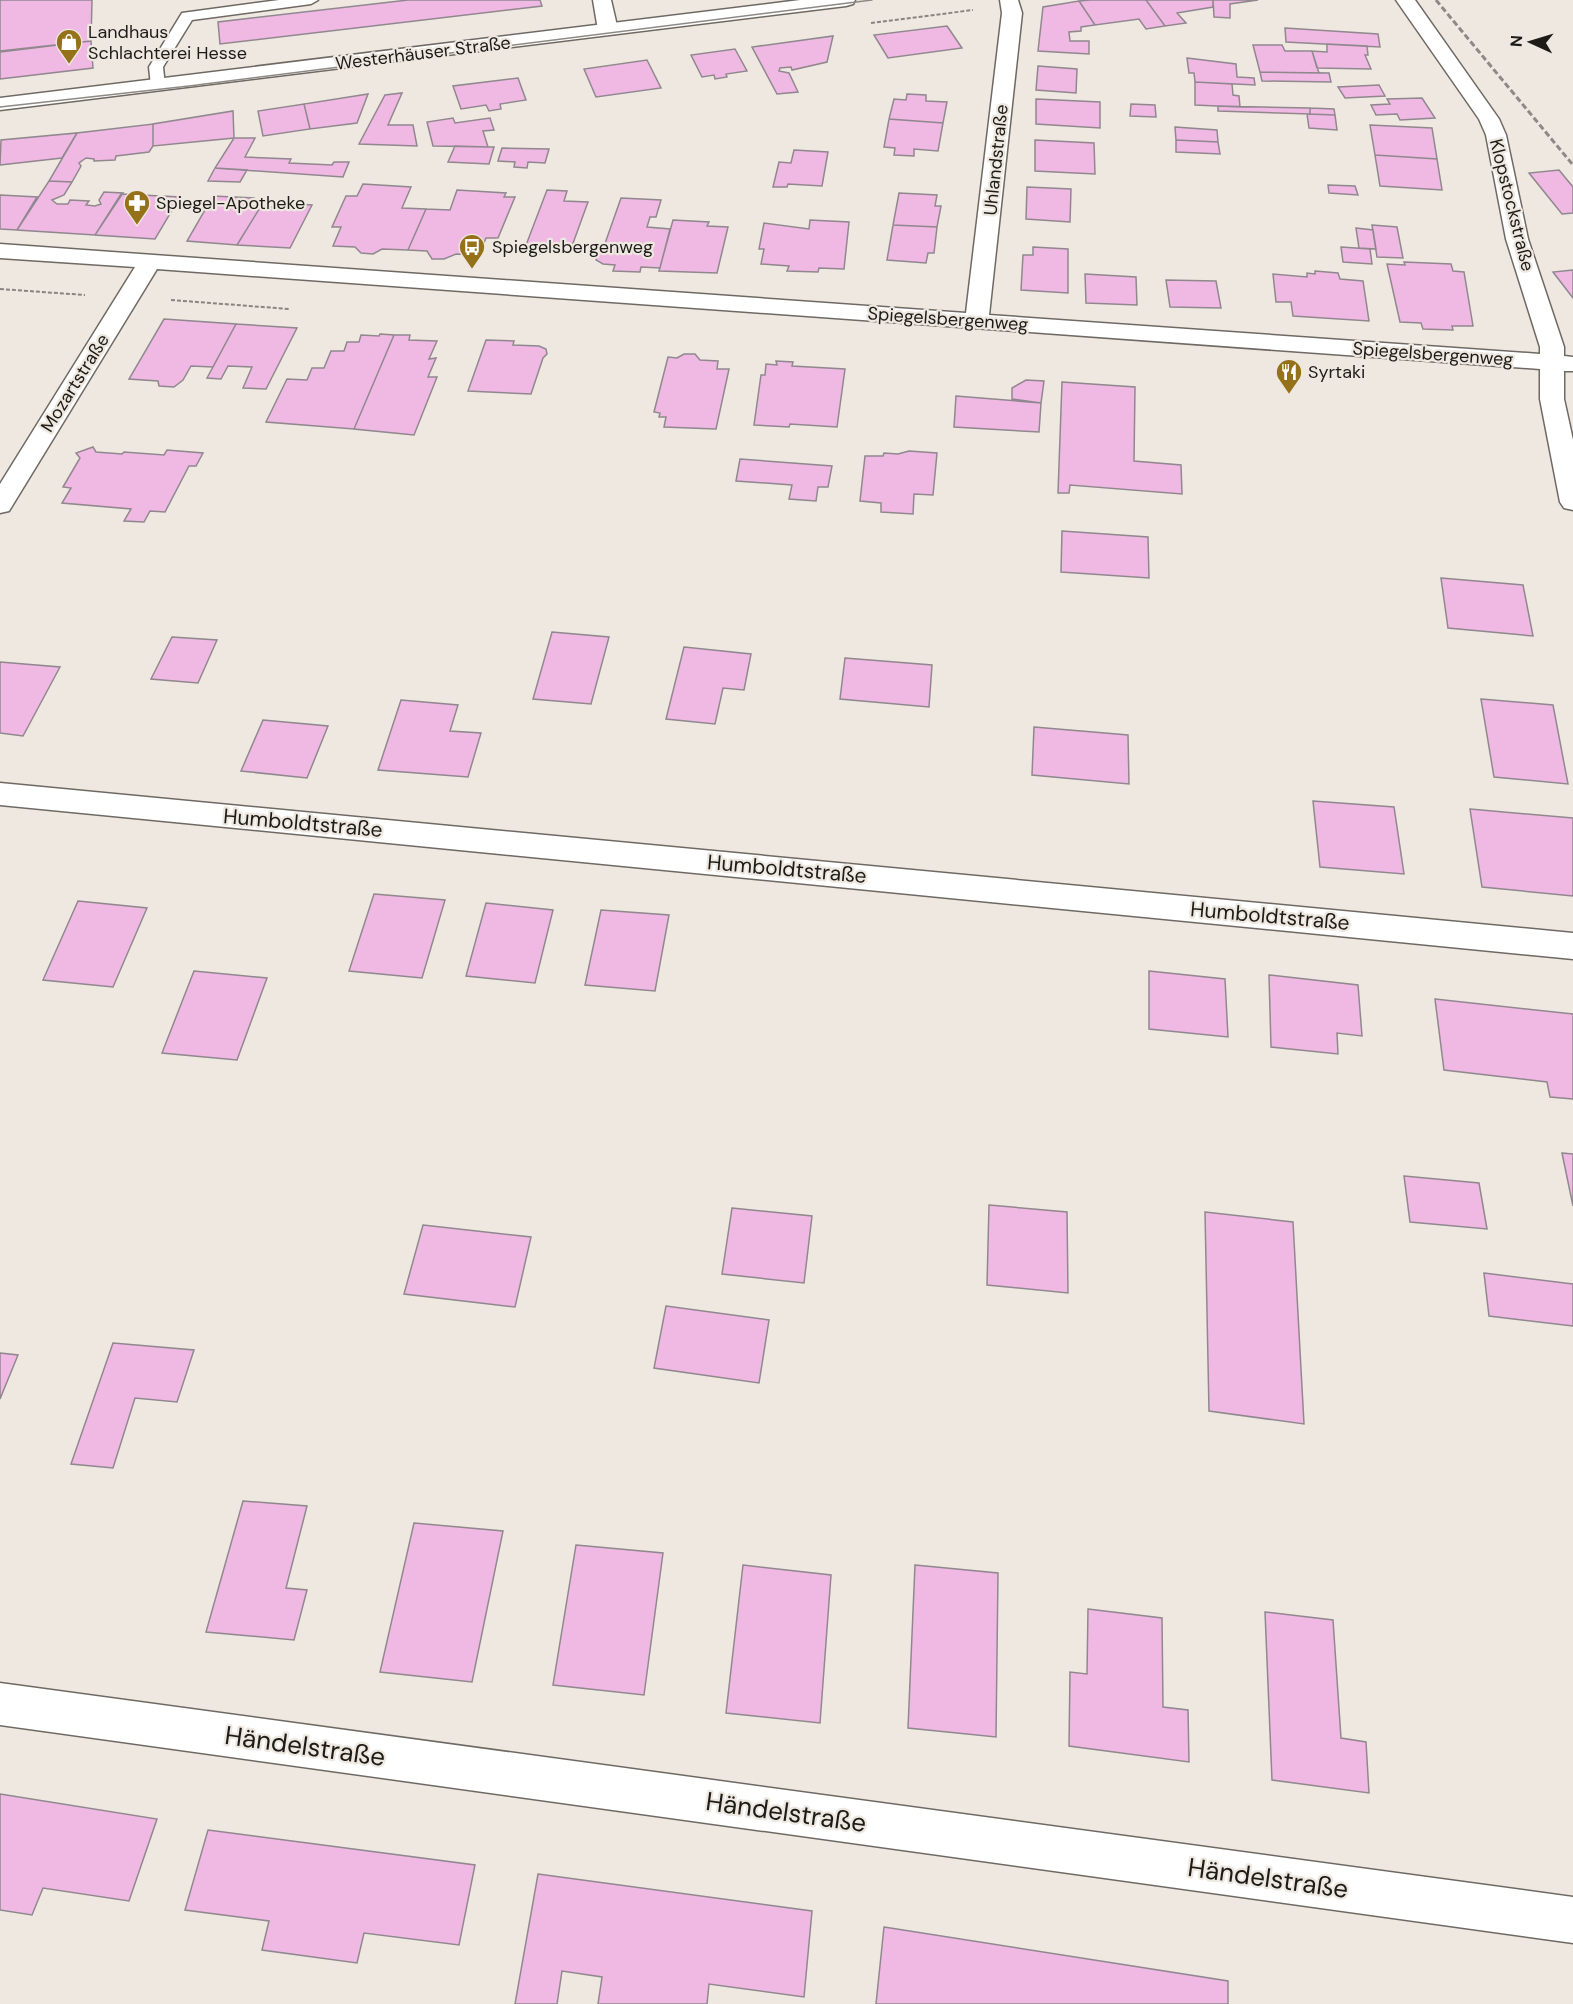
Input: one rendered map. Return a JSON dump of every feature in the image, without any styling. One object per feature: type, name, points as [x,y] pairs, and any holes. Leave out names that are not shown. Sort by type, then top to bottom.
[{"type":"street","points":[[602,0],[608,30]]},
{"type":"street","name":"Westerhäuser Straße","points":[[0,104],[846,0]]},
{"type":"street","name":"Uhlandstraße","points":[[977,321],[1012,14],[1009,0]]},
{"type":"street","name":"Klopstockstraße","points":[[1405,0],[1483,110],[1496,135],[1518,239],[1552,347],[1562,363],[1554,413],[1573,502]]},
{"type":"street","name":"Spiegelsbergenweg","points":[[0,252],[1562,363]]},
{"type":"street","name":"Mozartstraße","points":[[0,505],[150,262]]},
{"type":"street","name":"Humboldtstraße","points":[[0,794],[1573,946]]},
{"type":"street","name":"Händelstraße","points":[[0,1704],[1573,1920]]},
{"type":"lane","points":[[158,86],[156,67],[187,16],[311,0]]},
{"type":"building","points":[[0,0],[92,0],[91,41],[0,51]]},
{"type":"building","points":[[408,0],[540,0],[542,6],[220,44],[218,22]]},
{"type":"building","points":[[1146,0],[1165,26],[1146,29],[1139,19],[1095,25],[1079,1]]},
{"type":"building","points":[[1146,0],[1213,0],[1213,7],[1177,13],[1186,23],[1165,26]]},
{"type":"building","points":[[1213,0],[1258,0],[1230,4],[1230,18],[1214,17]]},
{"type":"building","points":[[1079,1],[1095,25],[1081,27],[1081,31],[1069,32],[1070,41],[1089,41],[1089,54],[1038,51],[1043,7]]},
{"type":"building","points":[[947,26],[962,48],[888,58],[874,35]]},
{"type":"building","points":[[1285,28],[1378,34],[1380,47],[1286,42]]},
{"type":"building","points":[[833,36],[827,62],[792,70],[791,67],[780,68],[779,71],[789,73],[798,92],[777,94],[752,47]]},
{"type":"building","points":[[91,41],[93,68],[0,79],[0,52]]},
{"type":"building","points":[[1327,44],[1367,46],[1368,55],[1365,55],[1371,69],[1317,68],[1312,51],[1327,52]]},
{"type":"building","points":[[1253,45],[1282,45],[1285,51],[1312,51],[1319,73],[1260,72]]},
{"type":"building","points":[[735,49],[747,71],[726,74],[727,77],[715,79],[714,75],[702,77],[691,55]]},
{"type":"building","points":[[1187,58],[1236,64],[1237,77],[1254,78],[1255,85],[1195,82],[1194,73],[1189,73]]},
{"type":"building","points":[[647,60],[661,88],[596,97],[584,69]]},
{"type":"building","points":[[1038,66],[1077,69],[1076,93],[1036,90]]},
{"type":"building","points":[[1260,72],[1329,73],[1331,82],[1262,81]]},
{"type":"building","points":[[518,78],[526,100],[500,104],[501,109],[489,111],[486,105],[461,109],[453,86]]},
{"type":"building","points":[[1195,82],[1232,84],[1233,95],[1239,96],[1240,107],[1195,105]]},
{"type":"building","points":[[1379,85],[1385,96],[1345,98],[1338,87]]},
{"type":"building","points":[[402,93],[388,125],[413,125],[417,146],[359,144],[385,95]]},
{"type":"building","points":[[368,94],[357,123],[310,129],[304,104]]},
{"type":"building","points":[[907,94],[926,95],[926,101],[947,102],[943,123],[889,119],[894,99],[906,100]]},
{"type":"building","points":[[1422,98],[1435,118],[1400,120],[1397,114],[1376,115],[1371,105],[1390,104],[1387,99]]},
{"type":"building","points":[[1036,99],[1100,102],[1100,128],[1036,124]]},
{"type":"building","points":[[304,104],[310,129],[263,136],[258,111]]},
{"type":"building","points":[[1131,104],[1155,105],[1156,117],[1130,116]]},
{"type":"building","points":[[1218,106],[1310,108],[1310,114],[1218,111]]},
{"type":"building","points":[[1310,108],[1334,109],[1335,115],[1310,114]]},
{"type":"building","points":[[233,111],[234,138],[153,146],[153,124]]},
{"type":"building","points":[[1307,114],[1335,115],[1337,130],[1309,128]]},
{"type":"building","points":[[453,118],[455,123],[490,118],[494,130],[483,131],[488,147],[433,146],[427,122]]},
{"type":"building","points":[[889,119],[943,123],[938,151],[914,149],[914,156],[894,155],[895,148],[884,147]]},
{"type":"building","points":[[153,124],[153,146],[149,152],[116,156],[115,160],[94,161],[94,159],[86,158],[79,163],[81,166],[72,182],[49,181],[77,133]]},
{"type":"building","points":[[1370,125],[1432,128],[1437,159],[1375,155]]},
{"type":"building","points":[[1175,127],[1217,130],[1218,142],[1176,140]]},
{"type":"building","points":[[77,133],[62,158],[0,165],[1,140]]},
{"type":"building","points":[[234,138],[255,138],[245,157],[291,159],[289,163],[332,165],[334,162],[349,162],[343,177],[215,168]]},
{"type":"building","points":[[1035,140],[1094,143],[1095,174],[1035,171]]},
{"type":"building","points":[[1176,140],[1218,142],[1220,154],[1176,152]]},
{"type":"building","points":[[455,146],[494,147],[489,164],[448,162]]},
{"type":"building","points":[[502,148],[549,149],[545,163],[528,162],[527,168],[514,167],[515,162],[498,161]]},
{"type":"building","points":[[794,150],[828,152],[822,186],[788,184],[787,187],[773,187],[779,162],[791,163]]},
{"type":"building","points":[[1375,155],[1437,159],[1442,190],[1380,186]]},
{"type":"building","points":[[215,168],[247,170],[240,182],[208,181]]},
{"type":"building","points":[[1559,170],[1573,187],[1573,213],[1562,214],[1529,173]]},
{"type":"building","points":[[49,181],[72,182],[64,195],[52,200],[57,204],[68,204],[70,200],[89,201],[86,205],[95,206],[101,204],[99,200],[104,192],[123,193],[95,235],[17,230]]},
{"type":"building","points":[[363,184],[411,187],[402,208],[426,209],[408,250],[382,249],[373,254],[361,253],[355,247],[333,246],[341,227],[332,227],[346,196],[357,196]]},
{"type":"building","points":[[1328,185],[1355,186],[1358,195],[1329,193]]},
{"type":"building","points":[[1027,187],[1071,189],[1070,222],[1026,219]]},
{"type":"building","points":[[457,190],[506,193],[504,197],[515,197],[498,238],[486,238],[479,255],[456,254],[444,259],[432,259],[427,251],[408,250],[426,209],[450,210]]},
{"type":"building","points":[[547,190],[567,191],[564,201],[588,202],[572,246],[546,245],[543,254],[523,253]]},
{"type":"building","points":[[899,193],[937,195],[935,206],[941,206],[937,227],[893,225]]},
{"type":"building","points":[[121,194],[180,197],[155,239],[95,235]]},
{"type":"building","points":[[0,195],[37,197],[17,230],[0,229]]},
{"type":"building","points":[[213,196],[254,198],[250,206],[261,206],[237,245],[187,241]]},
{"type":"building","points":[[621,198],[661,200],[656,217],[650,217],[647,227],[670,229],[660,268],[641,267],[640,272],[613,271],[615,265],[603,264],[596,260],[598,254],[602,252]]},
{"type":"building","points":[[274,203],[312,205],[290,248],[237,245],[261,206],[273,207]]},
{"type":"building","points":[[673,220],[709,222],[707,226],[728,227],[717,273],[659,271]]},
{"type":"building","points":[[810,220],[849,222],[844,269],[819,268],[818,272],[787,271],[789,266],[761,264],[764,249],[759,249],[764,223],[809,229]]},
{"type":"building","points":[[893,225],[937,227],[934,253],[928,253],[926,263],[887,260]]},
{"type":"building","points":[[1372,225],[1397,227],[1403,258],[1377,257]]},
{"type":"building","points":[[1356,228],[1373,230],[1376,249],[1359,248]]},
{"type":"building","points":[[1033,247],[1068,249],[1068,293],[1021,290],[1023,255],[1033,255]]},
{"type":"building","points":[[1341,247],[1370,249],[1372,264],[1343,262]]},
{"type":"building","points":[[1404,262],[1451,264],[1453,271],[1464,272],[1473,326],[1452,326],[1453,330],[1423,329],[1421,323],[1400,322],[1387,264],[1405,265]]},
{"type":"building","points":[[1573,270],[1573,298],[1553,272]]},
{"type":"building","points":[[1315,271],[1338,273],[1340,279],[1363,281],[1369,321],[1293,316],[1291,302],[1276,302],[1273,274],[1307,277],[1307,273],[1315,274]]},
{"type":"building","points":[[1085,274],[1136,277],[1137,305],[1086,303]]},
{"type":"building","points":[[1166,280],[1216,281],[1221,308],[1170,307]]},
{"type":"building","points":[[164,319],[236,324],[213,367],[191,366],[183,380],[174,387],[159,386],[158,381],[129,379]]},
{"type":"building","points":[[236,324],[297,328],[266,389],[243,388],[252,367],[228,366],[221,379],[207,378]]},
{"type":"building","points":[[380,334],[394,335],[354,429],[266,422],[287,379],[307,380],[312,368],[324,368],[331,351],[344,351],[347,342],[359,342],[361,335],[379,336]]},
{"type":"building","points":[[394,335],[410,335],[409,340],[437,341],[429,359],[436,358],[428,377],[437,377],[414,435],[354,429]]},
{"type":"building","points":[[486,340],[514,341],[513,345],[539,346],[546,349],[547,354],[543,358],[531,394],[468,391]]},
{"type":"building","points":[[684,354],[695,354],[700,360],[718,361],[717,369],[729,369],[716,429],[664,427],[666,417],[659,417],[660,413],[654,412],[668,357],[677,358]]},
{"type":"building","points":[[776,361],[793,362],[792,366],[845,369],[837,427],[790,424],[789,427],[754,425],[761,375],[765,375],[766,364],[777,365]]},
{"type":"building","points":[[1026,380],[1044,381],[1041,403],[1012,399],[1012,388]]},
{"type":"building","points":[[1062,382],[1135,387],[1134,461],[1181,465],[1182,494],[1070,485],[1069,493],[1058,493]]},
{"type":"building","points":[[956,396],[1041,403],[1039,432],[954,427]]},
{"type":"building","points":[[93,447],[96,452],[122,454],[124,452],[164,455],[167,450],[203,453],[196,466],[189,466],[165,512],[150,511],[144,522],[124,521],[131,509],[62,503],[71,488],[63,487],[80,458],[76,453]]},
{"type":"building","points":[[909,451],[937,453],[933,495],[914,494],[913,514],[881,512],[881,503],[860,501],[865,456],[883,456],[884,453],[898,454]]},
{"type":"building","points":[[740,459],[832,466],[828,487],[818,487],[816,501],[789,499],[792,485],[736,481]]},
{"type":"building","points":[[1062,531],[1148,537],[1149,578],[1061,572]]},
{"type":"building","points":[[1441,578],[1523,585],[1533,636],[1448,628]]},
{"type":"building","points":[[552,632],[609,637],[591,704],[533,699]]},
{"type":"building","points":[[172,637],[217,640],[198,683],[151,679]]},
{"type":"building","points":[[684,647],[751,654],[744,690],[723,688],[715,724],[666,719]]},
{"type":"building","points":[[845,658],[932,665],[929,707],[840,699]]},
{"type":"building","points":[[0,662],[60,667],[23,736],[0,733]]},
{"type":"building","points":[[1481,699],[1553,705],[1568,784],[1494,777]]},
{"type":"building","points":[[401,700],[458,705],[450,731],[481,733],[468,777],[378,770]]},
{"type":"building","points":[[263,720],[328,726],[307,778],[241,771]]},
{"type":"building","points":[[1034,727],[1128,735],[1129,784],[1032,775]]},
{"type":"building","points":[[1313,801],[1394,807],[1404,874],[1320,867]]},
{"type":"building","points":[[1470,809],[1573,818],[1573,896],[1482,887]]},
{"type":"building","points":[[374,894],[445,900],[422,978],[349,971]]},
{"type":"building","points":[[78,901],[147,908],[113,987],[43,980]]},
{"type":"building","points":[[486,903],[553,910],[535,983],[466,976]]},
{"type":"building","points":[[601,910],[669,915],[655,991],[585,985]]},
{"type":"building","points":[[194,971],[267,978],[237,1060],[162,1053]]},
{"type":"building","points":[[1149,971],[1225,979],[1228,1037],[1149,1029]]},
{"type":"building","points":[[1269,975],[1358,985],[1362,1036],[1337,1033],[1338,1054],[1271,1047]]},
{"type":"building","points":[[1435,999],[1573,1014],[1573,1099],[1550,1097],[1547,1082],[1444,1070]]},
{"type":"building","points":[[1562,1153],[1573,1154],[1573,1206]]},
{"type":"building","points":[[1404,1176],[1479,1183],[1487,1229],[1410,1222]]},
{"type":"building","points":[[989,1205],[1067,1212],[1068,1293],[987,1285]]},
{"type":"building","points":[[732,1208],[812,1216],[804,1283],[722,1274]]},
{"type":"building","points":[[1205,1212],[1293,1222],[1304,1424],[1209,1411]]},
{"type":"building","points":[[423,1225],[531,1237],[515,1307],[404,1294]]},
{"type":"building","points":[[1484,1273],[1573,1284],[1573,1326],[1489,1316]]},
{"type":"building","points":[[666,1306],[769,1320],[759,1383],[654,1368]]},
{"type":"building","points":[[113,1343],[194,1350],[177,1402],[135,1398],[113,1468],[71,1464]]},
{"type":"building","points":[[0,1353],[18,1355],[0,1399]]},
{"type":"building","points":[[243,1501],[307,1506],[286,1588],[307,1590],[294,1640],[206,1632]]},
{"type":"building","points":[[414,1523],[503,1531],[472,1682],[380,1672]]},
{"type":"building","points":[[576,1545],[663,1553],[644,1695],[553,1685]]},
{"type":"building","points":[[743,1565],[831,1575],[820,1723],[726,1713]]},
{"type":"building","points":[[915,1565],[998,1573],[996,1737],[908,1728]]},
{"type":"building","points":[[1088,1609],[1162,1618],[1163,1707],[1188,1710],[1189,1762],[1069,1746],[1070,1672],[1087,1674]]},
{"type":"building","points":[[1265,1612],[1333,1620],[1341,1738],[1366,1742],[1369,1793],[1272,1780]]},
{"type":"building","points":[[0,1794],[157,1819],[129,1901],[43,1888],[32,1915],[0,1910]]},
{"type":"building","points":[[208,1830],[475,1865],[459,1945],[364,1933],[357,1963],[262,1950],[269,1921],[185,1910]]},
{"type":"building","points":[[538,1874],[812,1911],[804,1997],[709,1984],[707,2004],[598,2004],[602,1977],[562,1971],[557,2004],[515,2004]]},
{"type":"building","points":[[884,1927],[1228,1981],[1228,2004],[876,2004]]},
{"type":"tram line","points":[[0,107],[189,86],[872,0]]},
{"type":"railway","points":[[1436,0],[1573,165]]},
{"type":"place","name":"Landhaus Schlachterei Hesse","points":[[69,65]]},
{"type":"place","name":"Spiegel-Apotheke","points":[[137,226]]},
{"type":"place","name":"Spiegelsbergenweg","points":[[472,270]]},
{"type":"place","name":"Syrtaki","points":[[1289,395]]}]
